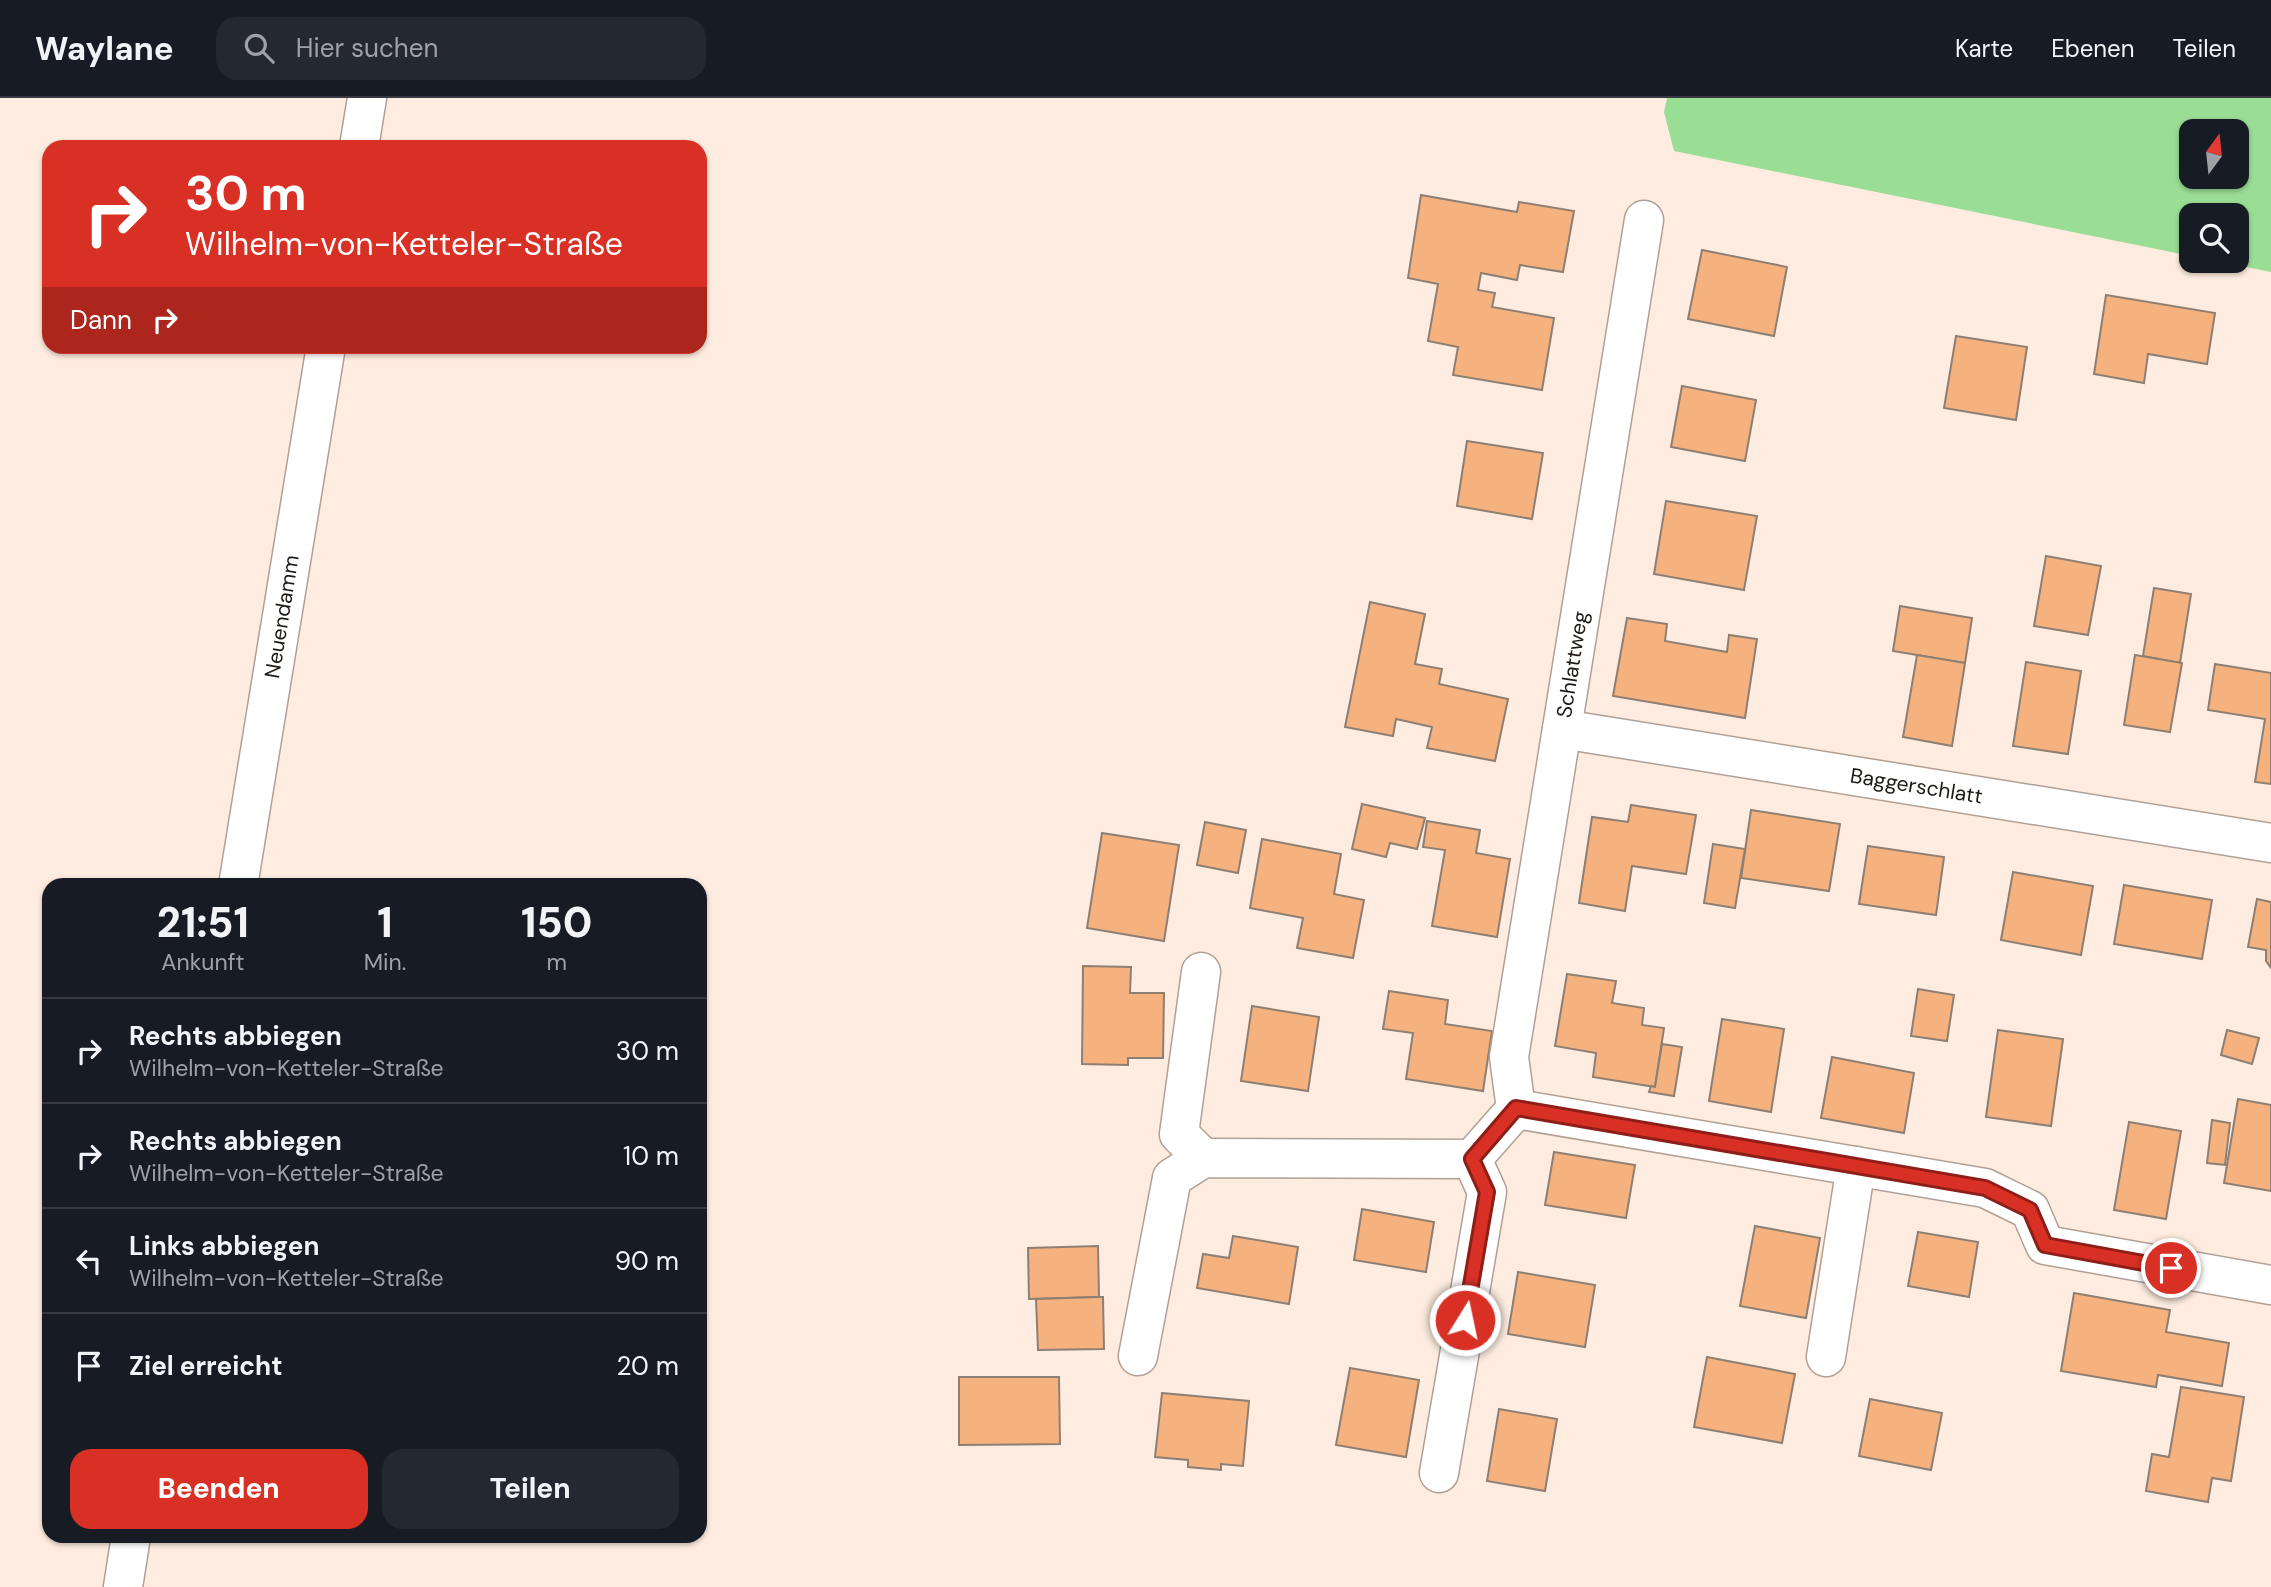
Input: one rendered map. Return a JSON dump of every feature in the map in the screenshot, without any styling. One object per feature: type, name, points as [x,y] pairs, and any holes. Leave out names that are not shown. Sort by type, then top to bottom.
[{"type":"street","points":[[360,140],[367,98]]},
{"type":"street","name":"Schlattweg","points":[[1516,1108],[1509,1057],[1644,220]]},
{"type":"street","name":"Neuendamm","points":[[239,878],[325,354]]},
{"type":"street","name":"Baggerschlatt","points":[[1562,729],[2271,843]]},
{"type":"street","points":[[1201,972],[1179,1135],[1203,1158]]},
{"type":"street","points":[[1138,1356],[1172,1178],[1203,1158],[1472,1159],[1516,1108],[1985,1188],[2030,1210],[2045,1245],[2271,1285]]},
{"type":"street","points":[[1439,1473],[1487,1192],[1472,1159]]},
{"type":"street","points":[[1826,1357],[1856,1166]]},
{"type":"street","points":[[123,1587],[130,1543]]},
{"type":"green space","points":[[1667,98],[2271,98],[2271,272],[2249,268],[2249,203],[2179,203],[2179,254],[1674,151],[1664,112]]},
{"type":"building","points":[[1421,195],[1517,212],[1519,202],[1574,211],[1563,272],[1520,265],[1517,280],[1481,273],[1478,290],[1495,293],[1492,307],[1554,318],[1542,390],[1453,375],[1458,347],[1428,341],[1438,284],[1408,278]]},
{"type":"building","points":[[1702,250],[1787,267],[1774,336],[1688,319]]},
{"type":"building","points":[[2106,295],[2215,313],[2207,364],[2148,354],[2144,383],[2094,374]]},
{"type":"building","points":[[1956,336],[2027,347],[2016,420],[1944,408]]},
{"type":"building","points":[[1682,386],[1756,400],[1745,461],[1671,447]]},
{"type":"building","points":[[1467,441],[1543,453],[1532,519],[1457,506]]},
{"type":"building","points":[[1666,501],[1757,516],[1744,590],[1654,574]]},
{"type":"building","points":[[2046,556],[2101,566],[2088,635],[2034,626]]},
{"type":"building","points":[[2154,588],[2191,594],[2180,663],[2143,656]]},
{"type":"building","points":[[1370,602],[1425,614],[1415,664],[1442,669],[1439,684],[1508,699],[1495,761],[1427,748],[1432,727],[1396,719],[1393,736],[1345,727]]},
{"type":"building","points":[[1900,606],[1972,618],[1965,663],[1893,651]]},
{"type":"building","points":[[1627,618],[1667,624],[1665,641],[1727,652],[1729,635],[1757,639],[1745,718],[1613,696]]},
{"type":"building","points":[[1917,655],[1965,663],[1952,746],[1903,737]]},
{"type":"building","points":[[2135,655],[2182,663],[2170,732],[2124,725]]},
{"type":"building","points":[[2026,662],[2081,671],[2068,754],[2013,746]]},
{"type":"building","points":[[2215,664],[2271,673],[2271,784],[2255,782],[2265,719],[2208,710]]},
{"type":"building","points":[[1362,804],[1425,818],[1417,849],[1390,843],[1386,857],[1352,849]]},
{"type":"building","points":[[1631,805],[1696,815],[1686,874],[1632,866],[1625,911],[1579,903],[1592,817],[1628,822]]},
{"type":"building","points":[[1751,810],[1840,824],[1829,891],[1741,878]]},
{"type":"building","points":[[1427,821],[1480,830],[1476,853],[1510,859],[1497,937],[1432,926],[1445,850],[1423,847]]},
{"type":"building","points":[[1205,822],[1246,830],[1238,873],[1197,865]]},
{"type":"building","points":[[1102,833],[1179,845],[1164,941],[1087,928]]},
{"type":"building","points":[[1262,839],[1341,854],[1334,894],[1364,900],[1353,958],[1297,948],[1303,918],[1250,908]]},
{"type":"building","points":[[1713,844],[1745,849],[1735,908],[1704,903]]},
{"type":"building","points":[[1868,846],[1944,857],[1936,915],[1859,904]]},
{"type":"building","points":[[2013,872],[2093,886],[2081,955],[2001,940]]},
{"type":"building","points":[[2124,885],[2212,900],[2202,959],[2114,944]]},
{"type":"building","points":[[2257,899],[2271,902],[2271,968],[2266,961],[2266,950],[2248,947]]},
{"type":"building","points":[[1083,966],[1131,967],[1130,993],[1164,993],[1163,1058],[1128,1058],[1128,1065],[1082,1064]]},
{"type":"building","points":[[1567,974],[1616,981],[1612,1003],[1644,1008],[1642,1025],[1664,1028],[1655,1087],[1593,1077],[1596,1053],[1555,1046]]},
{"type":"building","points":[[1918,989],[1954,995],[1947,1041],[1911,1036]]},
{"type":"building","points":[[1389,991],[1448,1000],[1445,1024],[1492,1031],[1483,1091],[1406,1079],[1413,1033],[1383,1029]]},
{"type":"building","points":[[1252,1006],[1319,1017],[1308,1091],[1241,1081]]},
{"type":"building","points":[[1722,1019],[1784,1029],[1771,1112],[1709,1101]]},
{"type":"building","points":[[1998,1030],[2063,1039],[2051,1126],[1986,1117]]},
{"type":"building","points":[[2227,1030],[2259,1038],[2252,1064],[2221,1055]]},
{"type":"building","points":[[1662,1044],[1682,1047],[1674,1096],[1649,1092],[1651,1086],[1655,1087]]},
{"type":"building","points":[[1832,1057],[1914,1073],[1904,1133],[1821,1118]]},
{"type":"building","points":[[2238,1099],[2271,1105],[2271,1191],[2224,1183]]},
{"type":"building","points":[[2212,1120],[2230,1123],[2225,1165],[2207,1163]]},
{"type":"building","points":[[2129,1122],[2181,1131],[2166,1219],[2114,1210]]},
{"type":"building","points":[[1554,1152],[1635,1165],[1626,1218],[1545,1205]]},
{"type":"building","points":[[1362,1209],[1434,1222],[1426,1272],[1354,1260]]},
{"type":"building","points":[[1755,1226],[1820,1238],[1806,1318],[1740,1306]]},
{"type":"building","points":[[1918,1232],[1978,1242],[1969,1297],[1908,1286]]},
{"type":"building","points":[[1233,1236],[1298,1247],[1289,1304],[1197,1288],[1203,1254],[1229,1258]]},
{"type":"building","points":[[1098,1246],[1099,1297],[1029,1299],[1028,1248]]},
{"type":"building","points":[[1518,1272],[1595,1285],[1585,1347],[1508,1334]]},
{"type":"building","points":[[2074,1293],[2170,1310],[2166,1332],[2229,1343],[2222,1386],[2158,1375],[2156,1387],[2061,1371]]},
{"type":"building","points":[[1103,1297],[1104,1349],[1038,1350],[1036,1299]]},
{"type":"building","points":[[1707,1357],[1795,1374],[1782,1443],[1694,1427]]},
{"type":"building","points":[[1350,1368],[1419,1380],[1406,1457],[1336,1445]]},
{"type":"building","points":[[959,1377],[1059,1377],[1060,1444],[959,1445]]},
{"type":"building","points":[[2181,1387],[2244,1397],[2231,1481],[2212,1478],[2208,1502],[2146,1491],[2152,1454],[2169,1457]]},
{"type":"building","points":[[1162,1393],[1249,1401],[1243,1466],[1221,1464],[1221,1470],[1188,1467],[1188,1460],[1155,1457]]},
{"type":"building","points":[[1870,1399],[1942,1413],[1931,1470],[1859,1456]]},
{"type":"building","points":[[1499,1409],[1557,1419],[1545,1491],[1487,1481]]},
{"type":"route","points":[[1465,1320],[1487,1192],[1472,1159],[1516,1108],[1985,1188],[2030,1210],[2045,1245],[2171,1268]]}]
